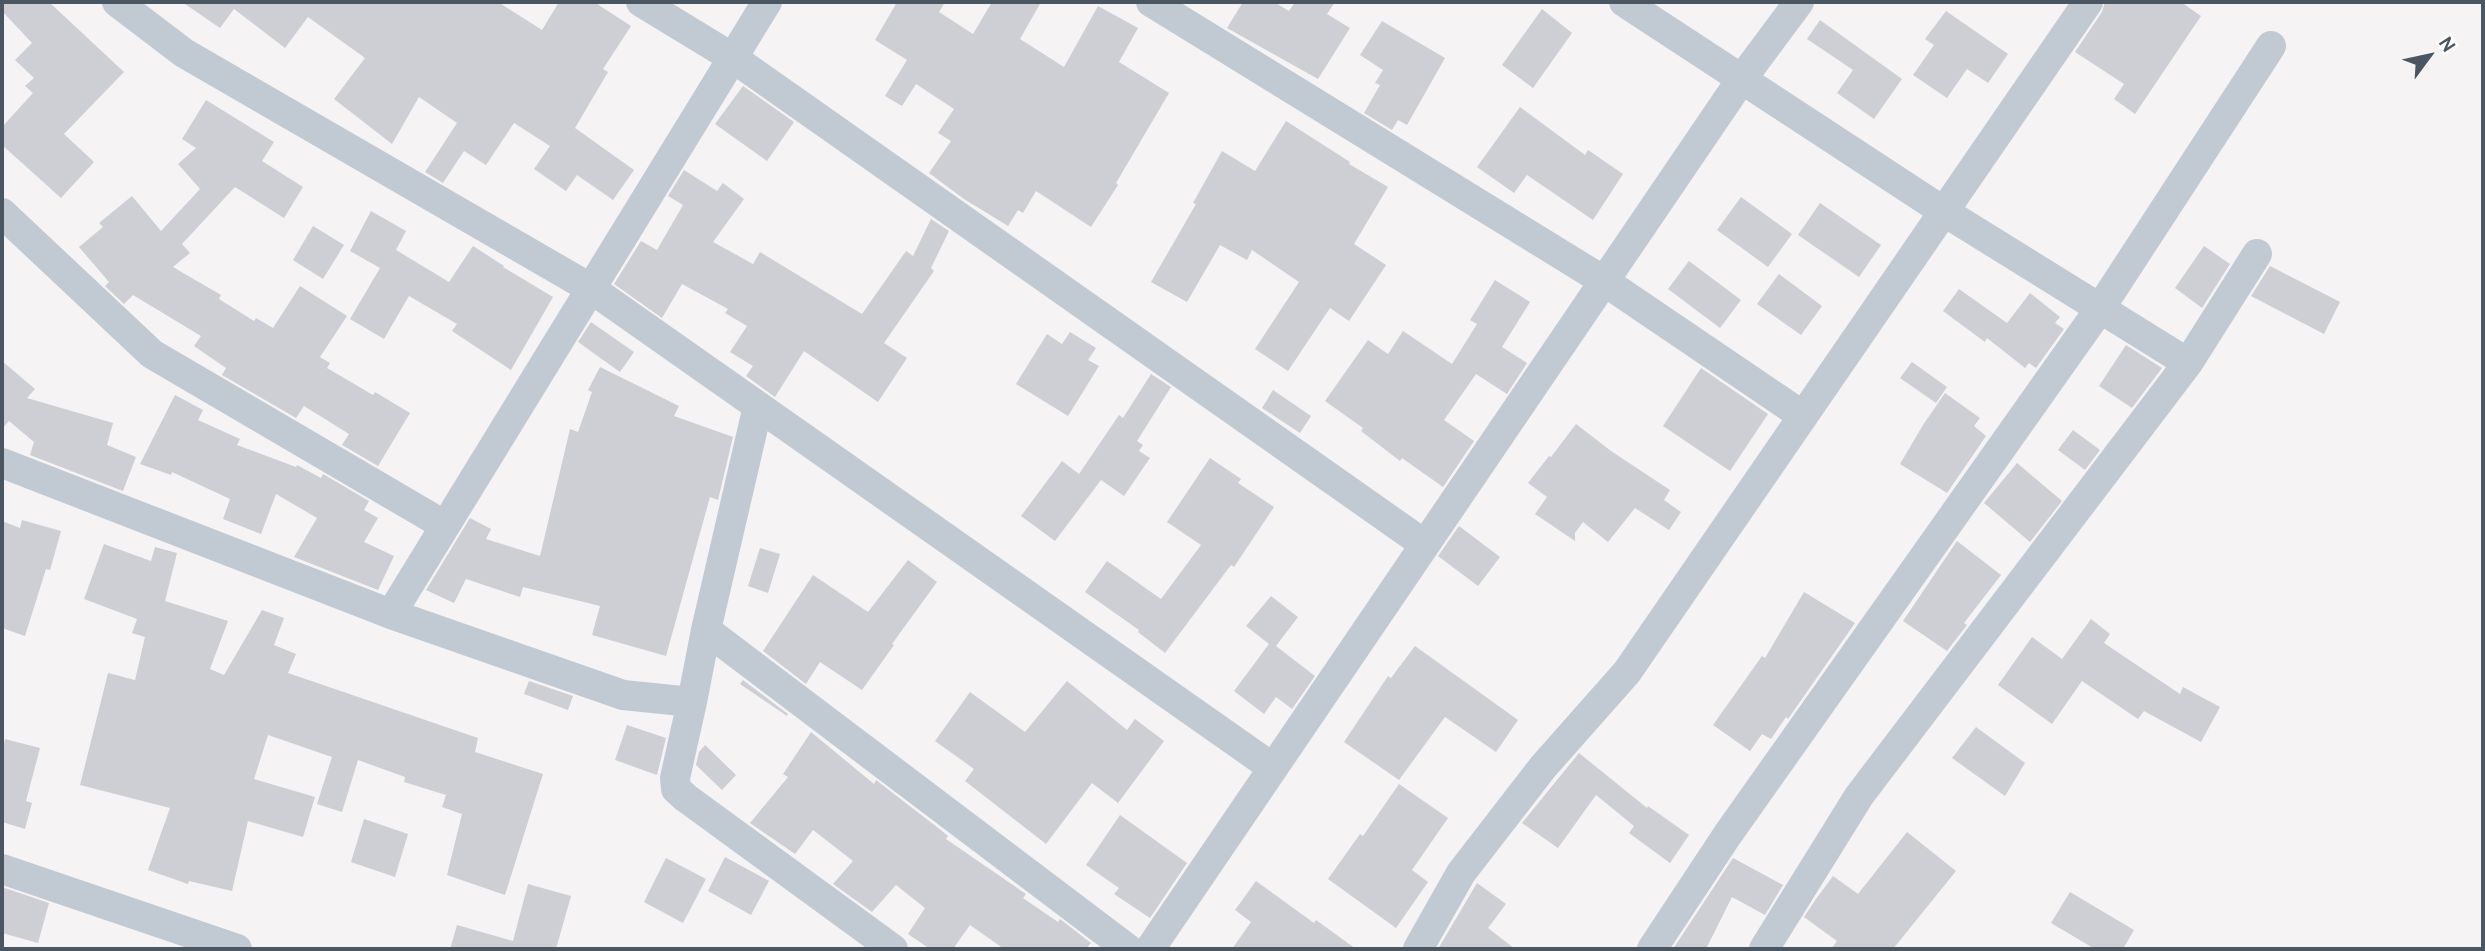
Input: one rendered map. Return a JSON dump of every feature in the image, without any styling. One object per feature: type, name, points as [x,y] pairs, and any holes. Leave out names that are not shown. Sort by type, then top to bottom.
[{"type":"street","points":[[117,2],[184,53],[590,288],[1273,768]]},
{"type":"street","points":[[641,2],[733,58],[1424,544]]},
{"type":"street","points":[[391,614],[767,2]]},
{"type":"street","points":[[1151,2],[1604,281],[1803,416]]},
{"type":"street","points":[[1624,2],[1942,211],[2188,363]]},
{"type":"street","points":[[1150,949],[1741,80],[1799,2]]},
{"type":"street","points":[[1418,949],[1461,873],[1543,767],[1627,672],[2088,2]]},
{"type":"street","points":[[1652,949],[1728,834],[2099,310],[2271,46]]},
{"type":"street","points":[[2,213],[152,354],[444,525]]},
{"type":"street","points":[[1764,949],[1859,796],[2188,363],[2257,254]]},
{"type":"street","points":[[758,405],[706,630],[675,778],[676,789],[893,949]]},
{"type":"street","points":[[2,463],[391,614],[623,695],[692,702]]},
{"type":"street","points":[[706,630],[1128,949]]},
{"type":"street","points":[[2,869],[237,949]]},
{"type":"building","points":[[2,2],[49,2],[124,72],[64,134],[94,162],[61,198],[2,145],[2,127],[33,93],[25,86],[34,78],[15,60],[32,43],[2,11]]},
{"type":"building","points":[[182,2],[498,2],[542,30],[559,2],[594,2],[631,26],[603,69],[608,72],[575,128],[634,170],[613,200],[577,175],[566,191],[534,169],[550,146],[514,123],[486,165],[464,151],[443,183],[425,172],[457,123],[419,97],[392,144],[334,99],[365,58],[308,17],[285,48],[234,9],[220,28]]},
{"type":"building","points":[[897,2],[945,2],[939,12],[973,34],[992,2],[1041,2],[1020,39],[1064,67],[1098,6],[1138,28],[1119,62],[1169,93],[1116,183],[1118,185],[1091,227],[1036,191],[1023,213],[1018,210],[1008,226],[929,173],[951,141],[938,133],[954,109],[916,84],[902,106],[885,96],[907,60],[875,40]]},
{"type":"building","points":[[1243,2],[1274,2],[1289,11],[1295,2],[1335,2],[1327,14],[1350,28],[1318,79],[1227,28]]},
{"type":"building","points":[[2105,2],[2181,2],[2201,16],[2135,114],[2114,99],[2124,84],[2075,52],[2102,12]]},
{"type":"building","points":[[1542,9],[1572,33],[1533,88],[1502,65]]},
{"type":"building","points":[[1946,11],[2008,54],[1988,83],[1967,69],[1947,98],[1913,75],[1934,45],[1925,39]]},
{"type":"building","points":[[1820,20],[1902,79],[1874,119],[1837,93],[1853,70],[1807,39]]},
{"type":"building","points":[[1382,21],[1445,58],[1407,125],[1398,120],[1392,130],[1364,113],[1380,85],[1375,83],[1383,70],[1360,55]]},
{"type":"building","points":[[743,86],[794,122],[767,161],[715,124]]},
{"type":"building","points":[[206,100],[274,142],[262,161],[303,187],[284,218],[235,187],[182,244],[190,253],[173,267],[221,295],[219,299],[254,321],[256,318],[273,328],[300,286],[347,316],[320,357],[330,363],[327,368],[410,413],[378,466],[342,445],[349,434],[304,406],[296,418],[222,375],[226,368],[194,346],[201,336],[133,295],[124,304],[105,286],[109,282],[79,247],[103,227],[99,223],[132,196],[161,231],[200,189],[178,164],[196,148],[182,139]]},
{"type":"building","points":[[1520,107],[1585,155],[1588,150],[1623,174],[1593,220],[1527,175],[1514,193],[1477,167]]},
{"type":"building","points":[[1286,121],[1388,187],[1354,244],[1386,265],[1349,321],[1330,308],[1288,371],[1255,349],[1299,282],[1252,250],[1247,260],[1220,245],[1187,302],[1151,282],[1196,204],[1193,203],[1222,151],[1255,171]]},
{"type":"building","points":[[684,170],[717,191],[723,183],[744,199],[713,242],[753,264],[760,252],[862,314],[906,251],[913,256],[931,219],[949,231],[931,268],[934,271],[884,343],[907,358],[878,402],[804,351],[775,397],[746,376],[753,366],[730,352],[747,326],[725,313],[728,309],[682,284],[662,318],[614,284],[641,241],[657,250],[683,205],[668,196]]},
{"type":"building","points":[[1741,197],[1792,234],[1768,267],[1717,230]]},
{"type":"building","points":[[1820,203],[1881,245],[1859,277],[1798,235]]},
{"type":"building","points":[[371,211],[406,231],[396,250],[449,282],[473,246],[553,297],[511,370],[452,331],[457,324],[409,296],[384,339],[350,319],[380,268],[350,251]]},
{"type":"building","points":[[313,226],[344,245],[323,279],[293,260]]},
{"type":"building","points":[[2204,246],[2230,264],[2202,308],[2175,288]]},
{"type":"building","points":[[1689,261],[1741,300],[1720,328],[1668,289]]},
{"type":"building","points":[[2270,266],[2340,302],[2324,334],[2251,296]]},
{"type":"building","points":[[1779,274],[1822,306],[1801,335],[1757,304]]},
{"type":"building","points":[[1495,280],[1530,302],[1502,347],[1527,363],[1507,394],[1476,374],[1444,420],[1474,441],[1443,487],[1402,458],[1400,461],[1361,431],[1363,428],[1325,401],[1368,340],[1388,354],[1403,331],[1452,364],[1477,324],[1470,320]]},
{"type":"building","points":[[1959,289],[2007,323],[2030,293],[2060,317],[2055,323],[2064,329],[2036,368],[2029,363],[2025,368],[1987,338],[1985,342],[1943,311]]},
{"type":"building","points":[[591,322],[634,352],[620,372],[578,342]]},
{"type":"building","points":[[1070,332],[1096,348],[1088,360],[1099,366],[1068,416],[1016,384],[1047,334],[1062,344]]},
{"type":"building","points":[[2126,345],[2162,368],[2132,408],[2099,386]]},
{"type":"building","points":[[2,361],[35,389],[27,398],[113,423],[107,445],[136,457],[123,491],[30,455],[34,442],[9,421],[2,429]]},
{"type":"building","points":[[1912,362],[1947,387],[1936,403],[1900,378]]},
{"type":"building","points":[[600,367],[679,406],[674,416],[733,437],[718,500],[710,497],[666,656],[592,635],[600,606],[523,587],[520,597],[466,579],[454,603],[426,590],[470,518],[491,529],[486,539],[540,556],[570,429],[578,432],[592,392],[588,390]]},
{"type":"building","points":[[1701,368],[1768,414],[1730,471],[1663,426]]},
{"type":"building","points":[[1151,374],[1171,387],[1137,441],[1143,445],[1139,451],[1150,458],[1124,496],[1101,480],[1055,541],[1021,516],[1062,461],[1079,474],[1119,415],[1123,418]]},
{"type":"building","points":[[1273,390],[1311,416],[1300,433],[1262,408]]},
{"type":"building","points":[[1945,393],[1980,418],[1974,426],[1986,436],[1947,493],[1900,464]]},
{"type":"building","points":[[175,395],[203,410],[198,420],[240,439],[237,445],[296,467],[297,465],[321,478],[323,474],[369,501],[364,510],[378,518],[364,542],[394,556],[378,590],[294,557],[317,518],[276,494],[261,534],[223,519],[230,499],[172,472],[171,475],[140,464]]},
{"type":"building","points":[[1576,424],[1670,490],[1664,500],[1681,512],[1669,530],[1635,508],[1608,542],[1583,522],[1575,533],[1575,541],[1535,514],[1547,497],[1528,483]]},
{"type":"building","points":[[2073,430],[2100,450],[2085,470],[2058,450]]},
{"type":"building","points":[[1210,458],[1241,479],[1238,483],[1274,507],[1234,567],[1231,565],[1165,653],[1138,632],[1139,630],[1085,592],[1107,561],[1161,599],[1201,545],[1167,522]]},
{"type":"building","points":[[2017,463],[2062,501],[2030,542],[1984,503]]},
{"type":"building","points":[[22,520],[61,531],[50,570],[46,569],[25,636],[2,628],[2,521],[20,528]]},
{"type":"building","points":[[1459,526],[1500,557],[1478,586],[1438,556]]},
{"type":"building","points":[[1957,541],[2001,575],[1964,623],[1967,625],[1947,651],[1903,621]]},
{"type":"building","points":[[104,544],[151,561],[155,547],[177,553],[165,601],[228,621],[210,669],[224,675],[262,610],[284,618],[274,645],[296,654],[288,673],[478,738],[475,752],[543,774],[505,895],[447,875],[462,814],[442,807],[446,795],[404,782],[405,777],[358,760],[342,812],[317,804],[332,757],[268,735],[254,779],[315,797],[303,837],[248,821],[232,891],[189,881],[188,884],[148,870],[170,808],[80,785],[108,673],[135,680],[145,637],[132,633],[137,619],[84,599]]},
{"type":"building","points":[[760,548],[780,554],[768,593],[748,586]]},
{"type":"building","points":[[908,560],[937,582],[862,690],[820,662],[806,684],[763,651],[813,575],[868,612]]},
{"type":"building","points":[[1804,592],[1855,623],[1788,719],[1786,717],[1771,739],[1762,734],[1750,751],[1713,725],[1762,656],[1765,658]]},
{"type":"building","points":[[1271,596],[1298,617],[1276,646],[1315,676],[1292,709],[1276,697],[1264,714],[1234,691],[1269,644],[1246,626]]},
{"type":"building","points":[[2091,619],[2110,634],[2104,643],[2180,694],[2183,687],[2220,707],[2201,742],[2144,711],[2138,719],[2082,681],[2052,724],[1998,685],[2032,637],[2062,659]]},
{"type":"building","points":[[1415,646],[1518,720],[1496,752],[1445,717],[1399,780],[1344,742],[1388,676],[1391,678]]},
{"type":"building","points":[[743,680],[788,714],[787,716],[740,684]]},
{"type":"building","points":[[529,681],[573,696],[568,710],[524,694]]},
{"type":"building","points":[[1067,681],[1127,730],[1135,719],[1164,741],[1118,803],[1092,783],[1046,844],[965,781],[974,769],[935,741],[970,692],[1025,732]]},
{"type":"building","points":[[627,725],[666,738],[657,775],[615,760]]},
{"type":"building","points":[[1976,727],[2025,763],[2005,796],[1952,758]]},
{"type":"building","points":[[811,732],[874,784],[876,780],[942,831],[948,836],[946,839],[1026,894],[1023,898],[1058,922],[1060,919],[1091,943],[1086,949],[1004,949],[970,925],[953,949],[930,949],[908,934],[925,908],[896,885],[872,912],[833,884],[853,861],[813,830],[795,854],[750,823],[788,777],[783,774]]},
{"type":"building","points":[[5,739],[40,748],[26,801],[32,803],[25,829],[2,822],[2,751]]},
{"type":"building","points":[[705,745],[736,775],[722,790],[696,765],[699,752]]},
{"type":"building","points":[[1579,753],[1647,808],[1648,806],[1689,835],[1670,863],[1629,833],[1634,826],[1596,795],[1558,848],[1522,823]]},
{"type":"building","points":[[1399,784],[1448,818],[1412,870],[1428,882],[1396,928],[1328,879],[1360,834],[1363,836]]},
{"type":"building","points":[[1120,815],[1187,863],[1150,918],[1114,894],[1119,888],[1086,865]]},
{"type":"building","points":[[364,819],[408,834],[395,877],[351,862]]},
{"type":"building","points":[[1907,832],[1956,871],[1893,949],[1831,949],[1837,941],[1804,917],[1833,876],[1858,894]]},
{"type":"building","points":[[725,857],[769,881],[751,915],[708,891]]},
{"type":"building","points":[[666,858],[706,879],[683,923],[644,902]]},
{"type":"building","points":[[1733,858],[1783,885],[1765,915],[1732,897],[1706,949],[1673,949]]},
{"type":"building","points":[[1256,881],[1314,923],[1316,920],[1356,949],[1232,949],[1251,922],[1235,910]]},
{"type":"building","points":[[1477,883],[1506,904],[1488,928],[1515,949],[1438,949]]},
{"type":"building","points":[[528,884],[571,896],[556,949],[450,949],[457,925],[513,941]]},
{"type":"building","points":[[2,887],[49,903],[38,943],[2,933]]},
{"type":"building","points":[[2070,892],[2134,930],[2123,949],[2095,949],[2051,923]]}]
